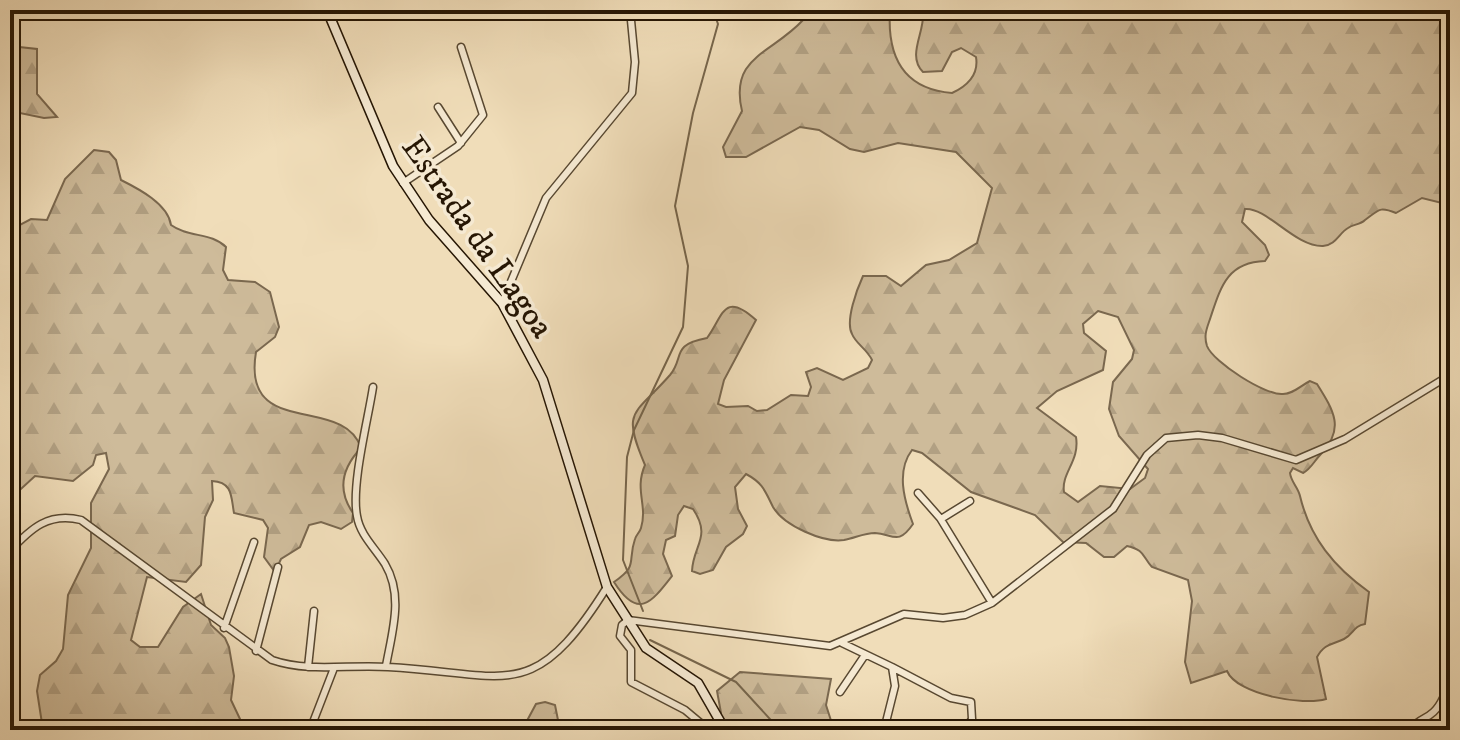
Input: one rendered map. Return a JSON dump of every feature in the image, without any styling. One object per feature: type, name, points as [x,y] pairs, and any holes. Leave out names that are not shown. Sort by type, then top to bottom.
[{"type":"street","name":"Estrada da Lagoa","points":[[327,10],[377,133],[403,183],[437,230],[502,303],[543,380],[607,587],[646,648],[693,677],[725,730]]},
{"type":"street","points":[[502,303],[546,198],[632,93],[635,62],[630,10]]},
{"type":"street","points":[[403,183],[461,143],[485,112],[461,47]]},
{"type":"street","points":[[438,107],[461,143]]},
{"type":"street","points":[[709,730],[685,710],[631,682],[631,650],[620,636],[622,625],[628,620],[817,646],[842,643],[895,616],[912,613],[953,618],[992,603],[1113,509],[1147,455],[1166,438],[1198,435],[1222,438],[1296,460],[1345,439],[1450,375]]},
{"type":"street","points":[[373,387],[356,496],[357,516],[364,535],[393,578],[396,595],[386,666]]},
{"type":"street","points":[[918,493],[941,519],[992,603]]},
{"type":"street","points":[[941,519],[970,501]]},
{"type":"street","points":[[10,551],[43,522],[66,517],[81,520],[256,651],[289,666],[386,666],[492,679],[519,675],[561,648],[584,624],[607,587]]},
{"type":"street","points":[[224,628],[254,542]]},
{"type":"street","points":[[256,651],[278,567]]},
{"type":"street","points":[[308,667],[314,611]]},
{"type":"street","points":[[842,643],[951,698],[971,702],[973,714],[965,730]]},
{"type":"street","points":[[840,692],[865,655]]},
{"type":"street","points":[[884,730],[895,686],[892,667]]},
{"type":"street","points":[[310,730],[334,668]]},
{"type":"street","points":[[1412,730],[1415,724],[1433,716],[1443,698]]},
{"type":"green space","points":[[832,10],[890,10],[892,42],[902,67],[921,85],[952,93],[971,79],[976,69],[976,57],[961,48],[952,52],[942,71],[923,72],[918,65],[916,50],[923,10],[1450,10],[1450,205],[1422,198],[1396,213],[1379,210],[1323,246],[1302,240],[1263,214],[1245,209],[1242,222],[1265,245],[1269,255],[1265,261],[1252,262],[1234,271],[1218,295],[1207,327],[1206,342],[1211,353],[1241,377],[1265,390],[1283,394],[1310,381],[1317,384],[1332,411],[1335,428],[1328,445],[1306,471],[1303,473],[1293,468],[1290,473],[1317,538],[1334,562],[1369,592],[1365,624],[1326,647],[1317,657],[1326,699],[1303,701],[1272,697],[1244,686],[1227,671],[1191,683],[1185,662],[1192,601],[1188,580],[1152,567],[1140,552],[1127,546],[1114,557],[1104,557],[1086,543],[1063,542],[1035,515],[971,492],[922,453],[912,450],[903,476],[913,524],[899,537],[871,533],[836,540],[816,536],[795,527],[778,514],[760,484],[746,474],[735,487],[738,509],[747,526],[743,534],[726,547],[713,570],[700,574],[692,571],[701,527],[693,509],[684,506],[678,515],[675,536],[666,540],[663,554],[672,576],[657,594],[651,600],[637,604],[630,601],[614,582],[630,567],[633,547],[643,520],[641,482],[645,465],[634,433],[635,414],[670,375],[683,348],[707,338],[725,310],[737,307],[756,320],[724,380],[718,404],[726,407],[748,406],[757,411],[767,410],[791,395],[808,396],[811,387],[806,372],[817,368],[843,380],[868,368],[872,360],[850,328],[853,305],[863,276],[886,276],[901,286],[926,265],[949,260],[977,243],[992,188],[956,152],[898,143],[864,152],[850,149],[819,130],[800,127],[746,157],[726,157],[723,147],[742,111],[740,93],[747,67],[803,20],[817,19]],"holes":[[[1098,311],[1118,317],[1134,350],[1132,359],[1113,382],[1109,409],[1119,436],[1148,469],[1145,478],[1130,489],[1100,486],[1078,502],[1064,492],[1065,479],[1077,445],[1076,437],[1037,408],[1057,391],[1103,370],[1106,351],[1084,333],[1083,324]]]},
{"type":"green space","points":[[10,46],[37,49],[37,94],[57,117],[44,118],[10,111]]},
{"type":"green space","points":[[94,150],[109,152],[116,160],[121,180],[159,204],[171,225],[214,239],[226,247],[223,270],[228,280],[255,282],[270,292],[279,327],[275,337],[256,352],[256,379],[264,397],[278,407],[335,423],[351,432],[361,448],[349,463],[344,479],[345,496],[353,513],[352,522],[341,529],[321,522],[309,525],[300,547],[281,559],[275,572],[264,557],[268,528],[263,520],[234,513],[227,487],[212,481],[213,500],[205,517],[201,565],[186,582],[147,577],[131,640],[140,647],[158,647],[183,607],[201,594],[211,625],[225,638],[229,647],[234,676],[231,700],[240,719],[239,730],[43,730],[37,691],[40,675],[56,661],[63,649],[68,595],[91,548],[91,503],[109,469],[106,453],[96,455],[93,465],[73,481],[35,476],[10,499],[10,230],[31,219],[47,220],[65,179]]},
{"type":"green space","points":[[740,672],[831,679],[826,705],[834,730],[714,730],[721,713],[717,691]]},
{"type":"green space","points":[[545,702],[555,705],[560,730],[522,730],[536,704]]},
{"type":"waterway","points":[[643,611],[623,560],[627,457],[634,430],[683,327],[688,266],[675,206],[693,113],[718,24],[713,10]]},
{"type":"waterway","points":[[650,640],[736,682],[780,730]]}]
